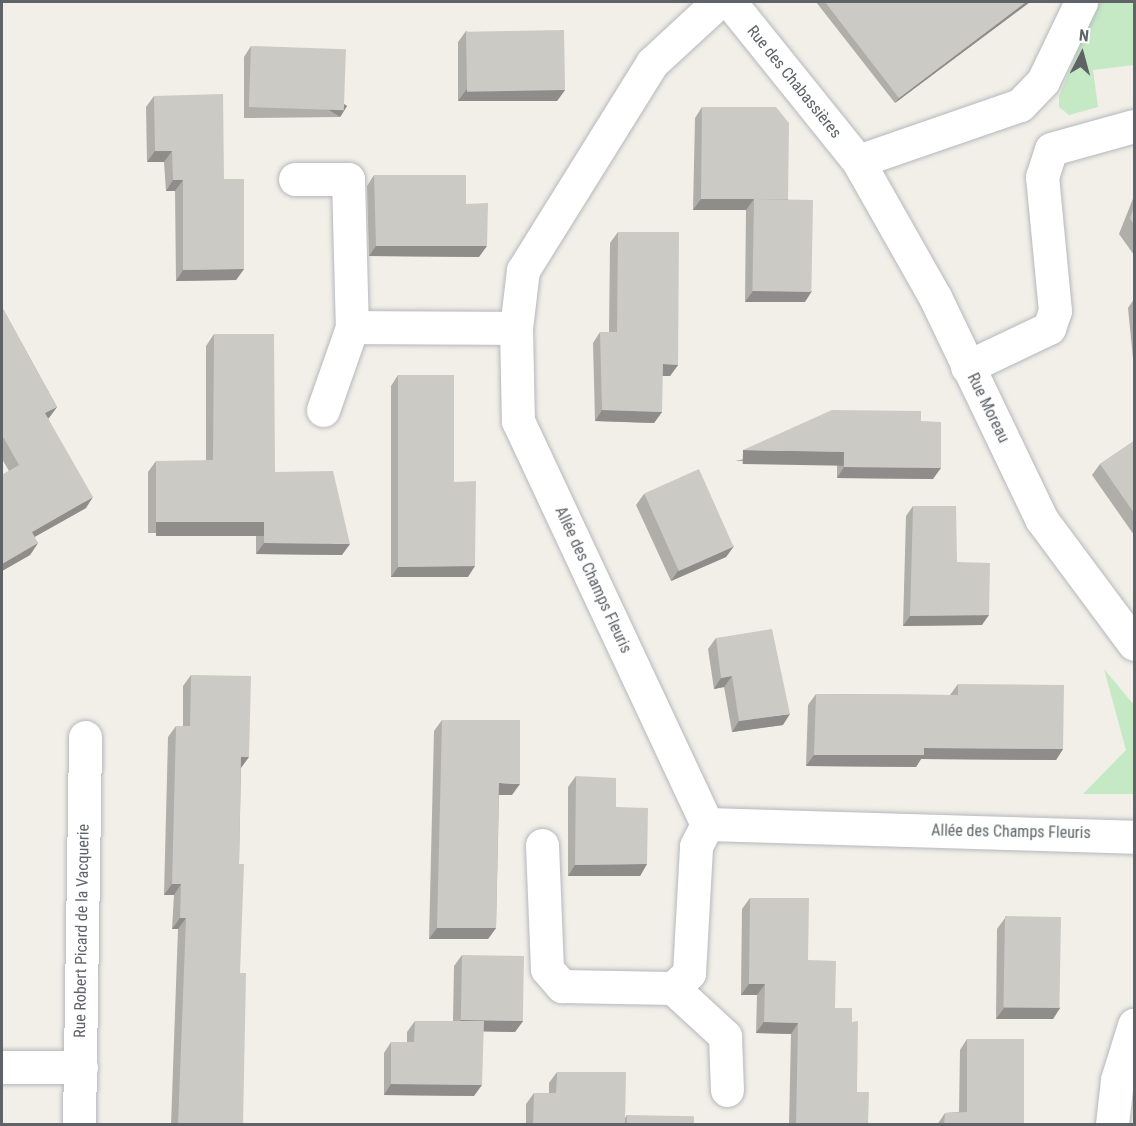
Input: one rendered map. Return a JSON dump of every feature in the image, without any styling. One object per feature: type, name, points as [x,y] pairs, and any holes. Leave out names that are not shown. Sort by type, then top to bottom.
[{"type":"street","name":"Allée des Champs Fleuris","points":[[718,2],[645,73],[524,270],[516,328],[518,421],[707,824],[1134,837]]},
{"type":"street","name":"Rue des Chabassières","points":[[730,2],[858,161]]},
{"type":"street","points":[[858,161],[1020,105],[1043,81],[1081,2]]},
{"type":"street","points":[[1020,105],[1051,149]]},
{"type":"street","points":[[1051,149],[1134,126]]},
{"type":"street","points":[[968,367],[1049,328],[1055,311],[1042,177],[1051,149]]},
{"type":"street","name":"Rue Moreau","points":[[858,161],[968,367],[1042,520],[1134,644]]},
{"type":"street","points":[[295,178],[348,179],[352,327],[323,410]]},
{"type":"street","points":[[352,327],[516,328]]},
{"type":"street","name":"Rue Robert Picard de la Vacquerie","points":[[80,1125],[85,737]]},
{"type":"street","points":[[673,988],[689,972],[696,846],[707,824]]},
{"type":"street","points":[[543,845],[547,969],[562,986],[673,988],[725,1036],[727,1090]]},
{"type":"street","points":[[1112,1125],[1117,1080],[1134,1025]]},
{"type":"street","points":[[2,1067],[81,1067]]},
{"type":"green space","points":[[1096,2],[1134,2],[1134,65],[1093,70],[1098,107],[1069,115],[1059,107],[1059,97]]},
{"type":"green space","points":[[1104,669],[1134,705],[1134,794],[1083,794],[1126,750]]},
{"type":"building","points":[[825,2],[1026,2],[899,98]]},
{"type":"building","points":[[564,30],[565,90],[467,92],[466,32]]},
{"type":"building","points":[[251,46],[346,49],[344,110],[249,107]]},
{"type":"building","points":[[223,94],[224,179],[244,179],[244,269],[183,270],[183,180],[173,180],[172,151],[155,151],[154,96]]},
{"type":"building","points":[[702,107],[776,107],[789,123],[788,199],[701,199]]},
{"type":"building","points":[[374,175],[466,175],[466,204],[488,203],[487,246],[376,246]]},
{"type":"building","points":[[754,199],[813,200],[811,292],[752,291]]},
{"type":"building","points":[[1134,207],[1134,225],[1130,218]]},
{"type":"building","points":[[618,232],[679,232],[678,365],[663,364],[662,412],[602,410],[600,332],[617,332]]},
{"type":"building","points":[[2,307],[57,407],[45,413],[93,497],[32,532],[38,543],[2,564],[2,475],[19,465],[2,435]]},
{"type":"building","points":[[214,334],[274,334],[275,472],[333,471],[350,544],[264,543],[264,522],[156,522],[156,461],[213,460]]},
{"type":"building","points":[[398,375],[454,375],[454,482],[476,481],[475,566],[398,567]]},
{"type":"building","points":[[832,410],[921,411],[921,421],[941,422],[941,468],[844,467],[844,452],[743,450]]},
{"type":"building","points":[[1134,441],[1134,513],[1100,464]]},
{"type":"building","points":[[699,469],[734,547],[679,571],[644,493]]},
{"type":"building","points":[[913,506],[956,506],[957,562],[990,563],[989,615],[910,616]]},
{"type":"building","points":[[772,629],[790,714],[739,721],[732,676],[721,678],[716,638]]},
{"type":"building","points":[[191,675],[251,676],[249,757],[241,757],[239,864],[244,864],[240,973],[246,973],[243,1125],[178,1125],[186,918],[180,918],[181,884],[172,884],[176,726],[190,726]]},
{"type":"building","points":[[958,684],[1064,685],[1063,749],[924,748],[924,755],[814,755],[816,694],[958,695]]},
{"type":"building","points":[[442,720],[520,720],[520,784],[499,783],[496,928],[437,928]]},
{"type":"building","points":[[576,776],[616,778],[616,807],[648,808],[647,864],[575,865]]},
{"type":"building","points":[[750,898],[809,898],[808,960],[836,961],[835,1008],[852,1008],[852,1022],[858,1021],[857,1092],[869,1092],[868,1125],[796,1125],[798,1023],[764,1022],[765,984],[749,984]]},
{"type":"building","points":[[1005,916],[1061,917],[1059,1008],[1003,1007]]},
{"type":"building","points":[[462,955],[524,956],[523,1021],[461,1020]]},
{"type":"building","points":[[415,1021],[484,1021],[482,1085],[391,1084],[391,1042],[414,1042]]},
{"type":"building","points":[[967,1039],[1024,1039],[1024,1125],[944,1125],[945,1113],[967,1112]]},
{"type":"building","points":[[557,1072],[626,1072],[625,1125],[533,1125],[534,1093],[556,1093]]},
{"type":"building","points":[[627,1115],[694,1116],[694,1124],[627,1124]]}]
